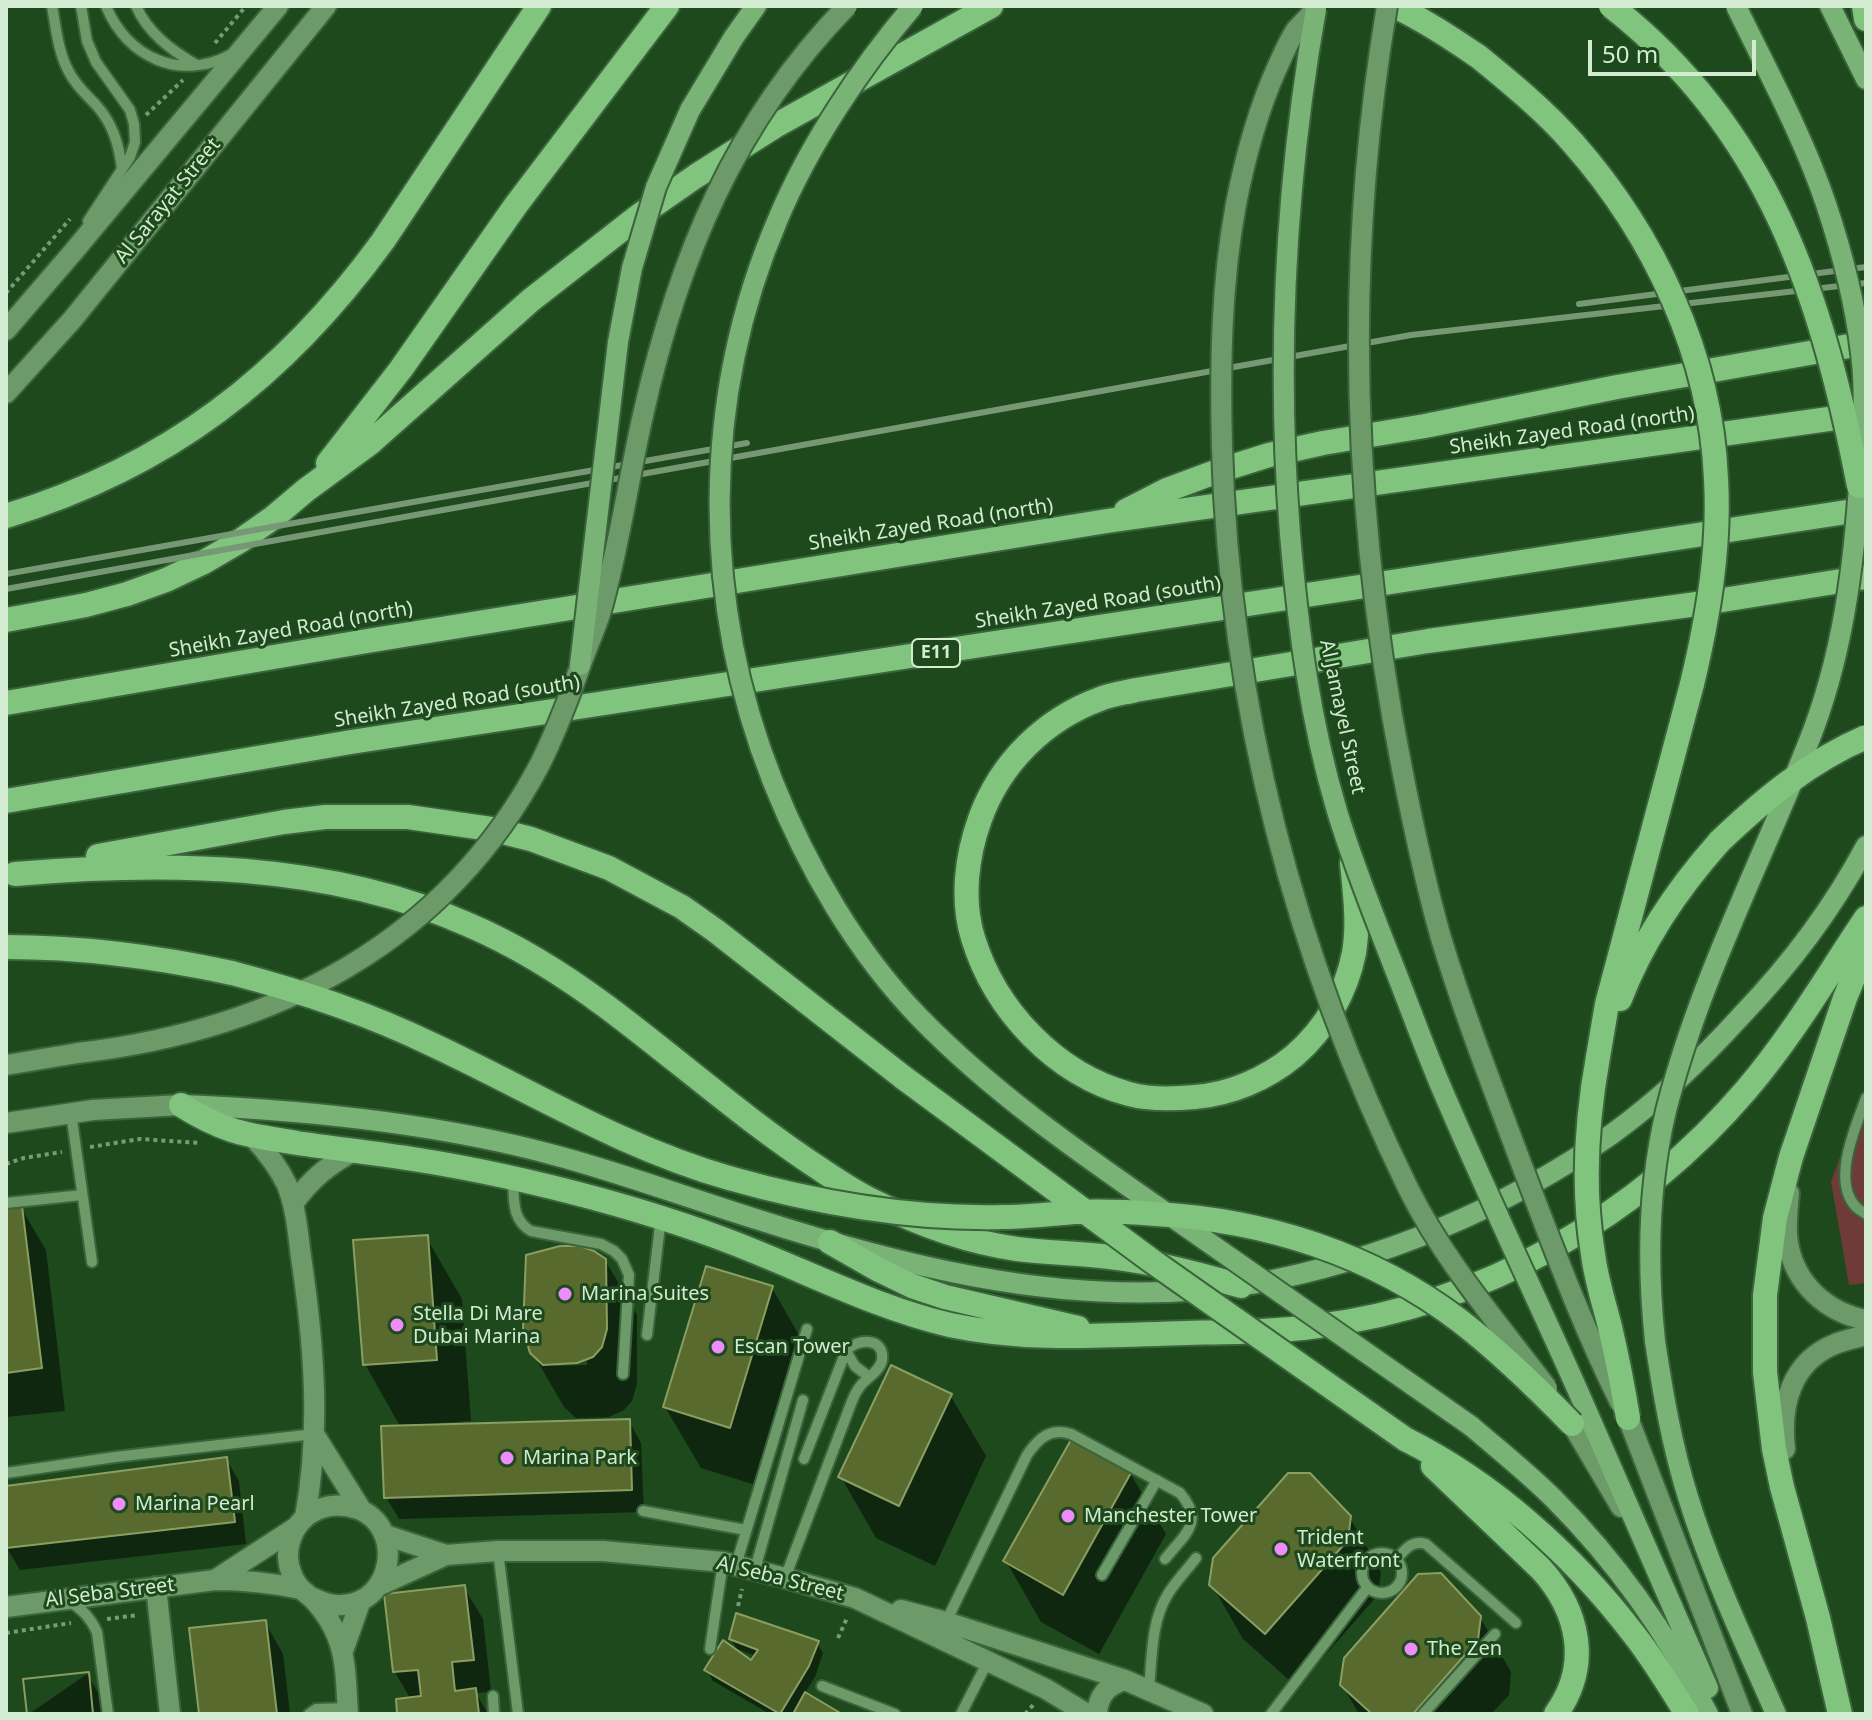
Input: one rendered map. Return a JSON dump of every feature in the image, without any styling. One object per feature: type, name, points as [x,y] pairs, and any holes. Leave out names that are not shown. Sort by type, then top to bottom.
[{"type":"highway","points":[[6,516],[78,491],[158,451],[231,402],[298,344],[347,289],[383,241],[539,6]]},
{"type":"highway","points":[[306,490],[378,399],[516,205],[667,6]]},
{"type":"highway","points":[[6,620],[127,594],[166,580],[240,541],[370,443],[531,300],[640,215],[775,126],[991,6]]},
{"type":"highway","points":[[1394,6],[1448,35],[1542,111],[1571,141],[1623,206],[1664,279],[1680,317],[1694,356],[1712,437],[1716,520],[1710,603],[1692,684],[1607,1004],[1586,1146],[1588,1224],[1593,1257],[1628,1418]]},
{"type":"highway","points":[[1611,6],[1659,47],[1718,114],[1766,190],[1806,279],[1823,330],[1859,486]]},
{"type":"highway","points":[[1864,6],[1866,19]]},
{"type":"highway","points":[[1107,521],[1167,490],[1283,452],[1617,387],[1866,343]]},
{"type":"highway","name":"Sheikh Zayed Road (north)","points":[[6,703],[1107,521],[1866,413]]},
{"type":"highway","name":"Sheikh Zayed Road (south)","points":[[6,801],[351,742],[1866,509]]},
{"type":"highway","points":[[1352,858],[1356,910],[1353,954],[1348,975],[1330,1014],[1286,1063],[1248,1084],[1206,1096],[1161,1099],[1130,1094],[1096,1081],[1068,1065],[1018,1022],[999,995],[972,936],[967,903],[968,870],[973,837],[984,806],[1000,777],[1021,751],[1045,729],[1073,711],[1103,698],[1428,641],[1866,577]]},
{"type":"highway","points":[[1598,1057],[1641,951],[1697,866],[1771,795],[1826,757],[1866,737]]},
{"type":"highway","points":[[11,874],[141,847],[325,817],[408,817],[491,829],[570,852],[609,868],[682,907],[716,931],[904,1078],[1152,1261],[1405,1439],[1461,1470],[1519,1515],[1550,1542],[1607,1602],[1634,1634],[1687,1714]]},
{"type":"highway","points":[[11,874],[127,867],[240,871],[351,886],[431,909],[469,924],[542,963],[605,1006],[799,1156],[873,1201],[907,1217],[942,1231],[1015,1249],[1111,1257],[1176,1269],[1241,1286]]},
{"type":"highway","points":[[181,1105],[215,1123],[252,1136],[421,1160],[593,1198],[661,1217],[710,1233],[843,1290],[915,1316],[953,1325],[1028,1336],[1067,1338],[1322,1326],[1433,1300],[1486,1280],[1538,1256],[1634,1196],[1692,1147],[1745,1092],[1792,1032],[1866,918]]},
{"type":"highway","points":[[6,947],[80,950],[182,962],[295,990],[427,1042],[585,1122],[657,1154],[724,1177],[793,1194],[862,1207],[932,1215],[1157,1214],[1234,1223],[1287,1234],[1359,1261],[1427,1298],[1488,1344],[1572,1424]]},
{"type":"highway","points":[[1840,1714],[1774,1449],[1764,1333],[1769,1256],[1791,1157],[1845,998],[1866,947]]},
{"type":"highway","points":[[830,1242],[912,1286],[945,1297],[1111,1335]]},
{"type":"highway","points":[[1405,1439],[1541,1569],[1564,1598],[1576,1634],[1577,1653],[1570,1689],[1556,1714]]},
{"type":"main road","points":[[580,665],[618,342],[642,227],[661,174],[690,110],[756,6]]},
{"type":"main road","points":[[913,6],[870,59],[796,181],[759,266],[731,369],[720,465],[721,565],[736,664],[764,760],[782,806],[828,896],[918,1016],[1006,1096],[1083,1155],[1471,1426],[1534,1480],[1628,1583],[1660,1629],[1709,1714]]},
{"type":"main road","points":[[1736,6],[1815,175],[1834,230],[1851,292],[1864,389],[1849,591],[1826,693],[1809,743],[1690,1028],[1665,1114],[1652,1204],[1650,1296],[1671,1432],[1688,1496],[1719,1583],[1776,1714]]},
{"type":"main road","points":[[1830,6],[1866,79]]},
{"type":"main road","name":"Al Jamayel Street","points":[[1317,7],[1299,116],[1288,224],[1283,333],[1284,442],[1296,602],[1323,757],[1352,858],[1438,1079],[1718,1714]]},
{"type":"main road","points":[[181,1105],[309,1113],[487,1139],[615,1172],[830,1242],[936,1269],[996,1280],[1065,1290],[1153,1293],[1241,1286],[1327,1268],[1411,1240],[1535,1183],[1614,1133],[1685,1073],[1761,995],[1810,934],[1866,846]]},
{"type":"street","name":"Al Sarayat Street","points":[[6,330],[278,6]]},
{"type":"street","name":"Al Sarayat Street","points":[[6,393],[72,320],[326,6]]},
{"type":"street","points":[[6,1065],[163,1040],[205,1030],[286,1000],[325,981],[397,935],[452,886],[499,829],[549,745],[596,626],[658,353],[677,288],[698,233],[733,160],[770,101],[812,45],[847,6]]},
{"type":"street","points":[[1387,6],[1366,175],[1358,316],[1358,386],[1371,573],[1384,672],[1416,838],[1440,934],[1481,1057],[1568,1285],[1628,1418],[1742,1714]]},
{"type":"street","points":[[1317,7],[1295,32],[1260,112],[1240,185],[1228,259],[1222,335],[1223,476],[1229,560],[1245,687],[1258,756],[1292,894],[1314,961],[1365,1093],[1410,1192],[1448,1258],[1540,1378],[1602,1474],[1637,1539],[1709,1714]]},
{"type":"street","points":[[11,1124],[71,1113],[181,1105]]},
{"type":"street","points":[[252,1136],[277,1167],[293,1204],[311,1322],[314,1434],[310,1490],[300,1523],[289,1543],[288,1559],[292,1576],[325,1614],[336,1632],[343,1651],[348,1711]]},
{"type":"street","points":[[293,1204],[320,1173],[354,1151]]},
{"type":"street","points":[[1791,1157],[1787,1240],[1793,1263],[1804,1284],[1821,1301],[1841,1313],[1866,1320]]},
{"type":"street","points":[[1793,1525],[1783,1435],[1787,1397],[1795,1380],[1820,1352],[1866,1335]]},
{"type":"street","points":[[307,1594],[328,1604],[345,1605],[361,1600],[378,1586],[388,1562],[385,1535],[379,1525],[362,1511],[314,1434]]},
{"type":"street","points":[[300,1523],[318,1509],[332,1505],[362,1511]]},
{"type":"street","name":"Al Seba Street","points":[[215,1580],[300,1523]]},
{"type":"street","name":"Al Seba Street","points":[[385,1535],[446,1555]]},
{"type":"street","name":"Al Seba Street","points":[[378,1586],[446,1555],[498,1551],[603,1551],[738,1566],[855,1598],[1046,1689],[1087,1714]]},
{"type":"street","name":"Al Seba Street","points":[[6,1607],[215,1580],[273,1583],[307,1594]]},
{"type":"street","points":[[156,1587],[170,1714]]},
{"type":"street","points":[[855,1598],[946,1622],[1125,1680],[1203,1714]]},
{"type":"street","points":[[343,1651],[361,1600]]},
{"type":"street","points":[[1097,1714],[1100,1699],[1106,1690],[1125,1680]]},
{"type":"lane","points":[[52,6],[59,48],[69,72],[107,119],[120,151],[122,169]]},
{"type":"lane","points":[[74,251],[90,217],[130,157],[135,142],[130,110],[96,62],[87,41],[81,6]]},
{"type":"lane","points":[[106,6],[111,19],[127,40],[148,57],[172,65],[197,65],[222,59],[244,48]]},
{"type":"lane","points":[[136,6],[154,33],[174,52],[197,65]]},
{"type":"lane","points":[[1866,1098],[1849,1145],[1846,1177],[1847,1193],[1855,1206],[1866,1214]]},
{"type":"lane","points":[[71,1113],[92,1262]]},
{"type":"lane","points":[[513,1180],[516,1214],[526,1228],[601,1244],[622,1259],[629,1275],[623,1374]]},
{"type":"lane","points":[[6,1203],[82,1195]]},
{"type":"lane","points":[[647,1335],[661,1217]]},
{"type":"lane","points":[[738,1566],[807,1329]]},
{"type":"lane","points":[[785,1578],[856,1391],[882,1361],[879,1348],[869,1341],[853,1344],[846,1351],[804,1459]]},
{"type":"lane","points":[[846,1351],[855,1366],[869,1377]]},
{"type":"lane","points":[[710,1649],[738,1566],[803,1400]]},
{"type":"lane","points":[[946,1622],[1027,1455],[1047,1434],[1063,1431],[1071,1434],[1180,1493],[1190,1507],[1193,1522],[1165,1559]]},
{"type":"lane","points":[[6,1473],[314,1434]]},
{"type":"lane","points":[[1102,1575],[1157,1480]]},
{"type":"lane","points":[[643,1511],[746,1530]]},
{"type":"lane","points":[[1397,1559],[1414,1543],[1426,1544],[1516,1623]]},
{"type":"lane","points":[[498,1551],[518,1714]]},
{"type":"lane","points":[[1382,1553],[1397,1559],[1402,1574],[1396,1588],[1382,1594],[1367,1588],[1361,1573],[1367,1559],[1382,1553]]},
{"type":"lane","points":[[1149,1689],[1160,1612],[1168,1594],[1196,1558]]},
{"type":"lane","points":[[1271,1714],[1367,1588]]},
{"type":"lane","points":[[65,1599],[83,1611],[97,1632],[108,1714]]},
{"type":"lane","points":[[1423,1714],[1495,1634]]},
{"type":"lane","points":[[961,1714],[988,1661]]},
{"type":"lane","points":[[822,1686],[895,1714]]},
{"type":"lane","points":[[493,1696],[494,1714]]},
{"type":"lane","points":[[309,1714],[316,1709],[348,1711]]},
{"type":"path","points":[[83,1148],[140,1139],[213,1144]]},
{"type":"path","points":[[6,1164],[69,1150]]},
{"type":"shaded area","points":[[1866,1087],[1866,1283],[1849,1285],[1831,1182]]},
{"type":"building","points":[[22,1206],[42,1368],[6,1373],[6,1208]]},
{"type":"building","name":"Stella Di Mare Dubai Marina","points":[[428,1235],[437,1360],[363,1365],[353,1240]]},
{"type":"building","name":"Marina Suites","points":[[560,1246],[580,1246],[606,1259],[607,1329],[602,1347],[593,1357],[577,1363],[543,1365],[530,1353],[523,1329],[526,1255]]},
{"type":"building","name":"Escan Tower","points":[[706,1266],[773,1286],[730,1428],[663,1407]]},
{"type":"building","points":[[891,1365],[952,1394],[899,1506],[838,1477]]},
{"type":"building","name":"Marina Park","points":[[630,1419],[632,1490],[384,1498],[381,1426]]},
{"type":"building","name":"Manchester Tower","points":[[1072,1438],[1132,1471],[1063,1595],[1003,1561]]},
{"type":"building","name":"Marina Pearl","points":[[227,1457],[235,1522],[6,1548],[6,1486]]},
{"type":"building","name":"Trident Waterfront","points":[[1288,1473],[1310,1473],[1351,1516],[1348,1540],[1265,1634],[1209,1585],[1213,1558]]},
{"type":"building","name":"The Zen","points":[[1441,1573],[1481,1616],[1478,1640],[1413,1714],[1372,1714],[1340,1685],[1344,1658],[1418,1574]]},
{"type":"building","points":[[465,1585],[474,1660],[452,1662],[455,1691],[476,1688],[479,1714],[397,1714],[396,1699],[421,1696],[418,1670],[393,1672],[384,1594]]},
{"type":"building","points":[[736,1613],[819,1641],[809,1666],[780,1714],[704,1670],[723,1640],[751,1660],[758,1650],[729,1639]]},
{"type":"building","points":[[266,1620],[277,1714],[199,1714],[189,1628]]},
{"type":"building","points":[[89,1672],[93,1714],[27,1714],[23,1679]]},
{"type":"building","points":[[89,1672],[93,1714],[27,1714],[23,1679]]},
{"type":"building","points":[[805,1692],[842,1714],[793,1714]]},
{"type":"railway","points":[[1579,304],[1866,267]]},
{"type":"railway","points":[[6,589],[1411,335],[1866,283]]},
{"type":"railway","points":[[6,574],[747,443]]},
{"type":"place","name":"Marina Suites","points":[[565,1294]]},
{"type":"place","name":"Stella Di Mare Dubai Marina","points":[[397,1325]]},
{"type":"place","name":"Escan Tower","points":[[718,1347]]},
{"type":"place","name":"Marina Park","points":[[507,1458]]},
{"type":"place","name":"Marina Pearl","points":[[119,1504]]},
{"type":"place","name":"Manchester Tower","points":[[1068,1516]]},
{"type":"place","name":"Trident Waterfront","points":[[1281,1549]]},
{"type":"place","name":"The Zen","points":[[1411,1649]]}]
